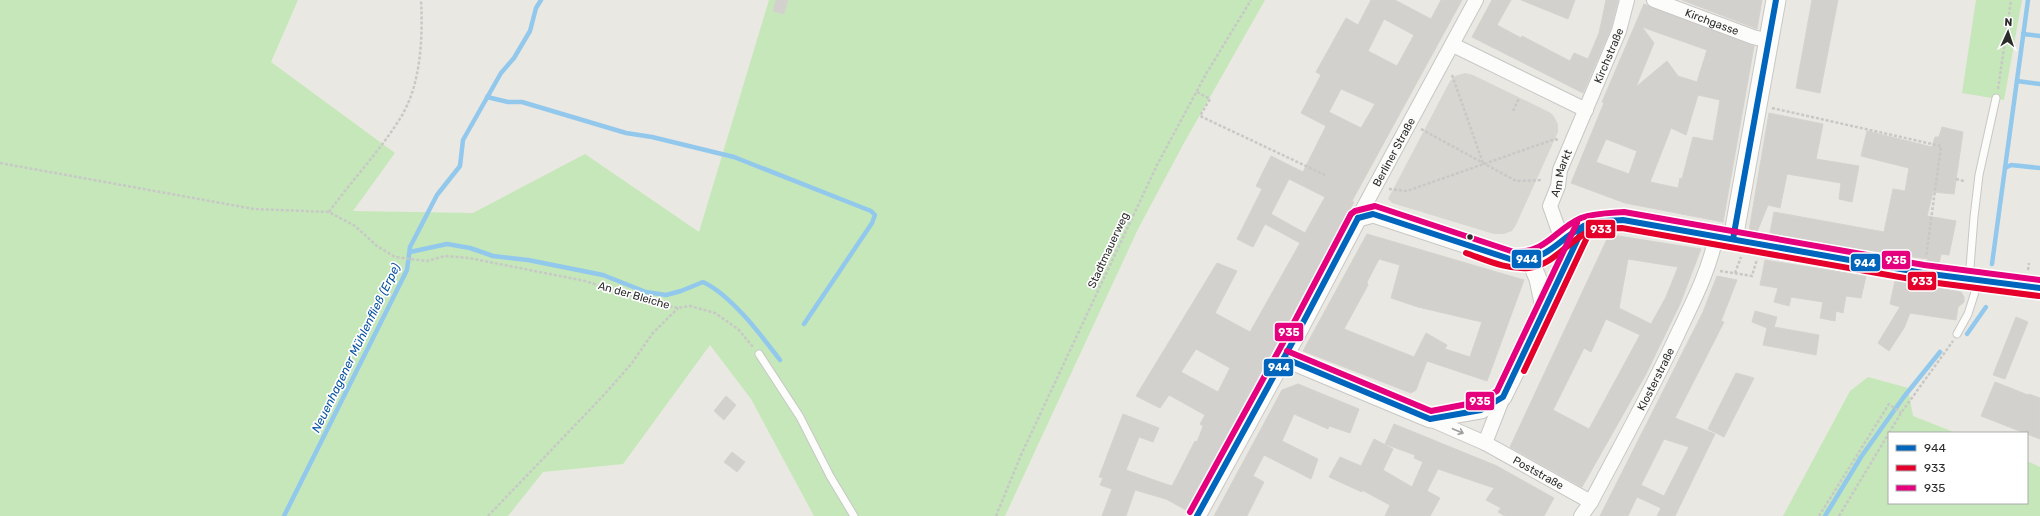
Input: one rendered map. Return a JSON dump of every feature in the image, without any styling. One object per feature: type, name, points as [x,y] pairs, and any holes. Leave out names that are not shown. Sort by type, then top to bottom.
[{"type":"main road","points":[[1776,0],[1758,105],[1730,242],[1970,280],[2040,288]]},
{"type":"street","name":"Berliner Straße","points":[[1197,516],[1284,358],[1476,0]]},
{"type":"street","name":"Kirchstraße","points":[[1586,110],[1619,31],[1628,0]]},
{"type":"street","name":"Kirchgasse","points":[[1654,0],[1753,37],[1770,41]]},
{"type":"street","points":[[1453,45],[1586,110]]},
{"type":"street","name":"Am Markt","points":[[1562,240],[1550,206],[1558,186],[1560,170],[1586,110]]},
{"type":"street","points":[[1358,218],[1373,214],[1513,260],[1530,260],[1543,255],[1562,240],[1584,226],[1601,220],[1623,220],[1730,242]]},
{"type":"street","points":[[1485,443],[1503,397],[1545,312],[1584,226]]},
{"type":"street","name":"Klosterstraße","points":[[1581,516],[1591,502],[1660,372],[1692,304],[1713,251],[1730,242]]},
{"type":"street","points":[[1530,260],[1538,279],[1545,312]]},
{"type":"street","name":"Poststraße","points":[[1284,358],[1485,443],[1591,502]]},
{"type":"street","points":[[1430,419],[1481,410],[1503,397]]},
{"type":"lane","points":[[1957,334],[1968,314],[1975,292],[1970,280],[1979,175],[1997,96]]},
{"type":"lane","points":[[759,354],[800,417],[830,476],[854,516]]},
{"type":"path","points":[[0,163],[254,209],[329,212],[374,155],[402,116],[416,78],[421,21],[421,0]]},
{"type":"path","name":"Stadtmauerweg","points":[[996,516],[1021,455],[1157,165],[1197,92],[1251,0]]},
{"type":"path","points":[[1997,96],[2011,0]]},
{"type":"path","points":[[1452,75],[1483,163]]},
{"type":"path","points":[[1197,92],[1210,99],[1200,116],[1327,176]]},
{"type":"path","points":[[1513,111],[1519,98]]},
{"type":"path","points":[[1758,105],[1941,146],[1934,204],[1923,273]]},
{"type":"path","points":[[1410,123],[1516,181],[1541,180]]},
{"type":"path","points":[[1388,189],[1407,191],[1483,163],[1555,139],[1559,141]]},
{"type":"path","points":[[1956,180],[1964,181]]},
{"type":"path","name":"An der Bleiche","points":[[329,212],[355,226],[378,246],[395,257],[428,261],[445,256],[470,258],[585,280],[651,302],[678,308],[690,306],[715,313],[738,329],[759,354]]},
{"type":"path","points":[[1730,242],[1735,273]]},
{"type":"path","points":[[1706,268],[1752,276],[1758,255]]},
{"type":"path","points":[[488,516],[603,396],[632,363],[652,334],[678,308]]},
{"type":"path","points":[[1890,432],[1901,413],[1936,367],[1957,334]]},
{"type":"path","points":[[1819,516],[1889,404],[1901,413]]},
{"type":"path","points":[[1839,516],[1888,435]]},
{"type":"green space","points":[[0,0],[298,0],[271,62],[395,153],[353,211],[473,213],[585,154],[699,232],[769,0],[1265,0],[1184,143],[1138,229],[1005,516],[814,516],[751,399],[710,345],[623,464],[543,472],[508,516],[0,516]]},
{"type":"green space","points":[[1976,0],[2022,0],[2004,100],[1962,93]]},
{"type":"green space","points":[[2005,291],[2040,295],[2040,300],[2008,295]]},
{"type":"green space","points":[[1868,377],[1908,388],[1913,416],[1953,432],[1888,432],[1888,504],[2028,504],[2028,461],[2040,467],[2040,516],[1783,516],[1850,391]]},
{"type":"shaded area","points":[[1465,73],[1473,75],[1549,112],[1553,115],[1558,124],[1558,132],[1516,225],[1512,231],[1504,234],[1494,234],[1392,203],[1388,199],[1450,81],[1455,76]]},
{"type":"building","points":[[776,0],[788,0],[784,14],[773,11]]},
{"type":"building","points":[[1371,0],[1395,0],[1431,19],[1441,0],[1462,0],[1186,510],[1166,499],[1135,490],[1126,516],[1102,516],[1112,489],[1100,485],[1103,478],[1099,477],[1123,414],[1159,428],[1153,442],[1139,437],[1126,470],[1172,486],[1195,441],[1197,442],[1203,426],[1200,424],[1205,415],[1169,395],[1160,408],[1136,396],[1217,263],[1237,271],[1215,313],[1250,332],[1300,243],[1265,224],[1253,247],[1237,239],[1262,189],[1256,186],[1271,156],[1303,172],[1326,126],[1301,113],[1321,75],[1316,72],[1346,18],[1358,25]],"holes":[[[1384,19],[1414,35],[1397,66],[1368,51]],[[1341,89],[1375,104],[1361,128],[1329,112]],[[1289,179],[1325,197],[1305,233],[1271,214]],[[1196,349],[1230,368],[1218,392],[1181,372]]]},
{"type":"building","points":[[1492,0],[1511,0],[1497,25],[1570,61],[1574,53],[1588,59],[1599,33],[1606,0],[1618,0],[1611,28],[1583,93],[1472,37]]},
{"type":"building","points":[[1521,0],[1575,0],[1568,19]]},
{"type":"building","points":[[1682,0],[1762,0],[1757,29]]},
{"type":"building","points":[[1812,0],[1838,0],[1820,93],[1796,88]]},
{"type":"building","points":[[1644,4],[1754,46],[1723,222],[1625,203],[1571,183],[1604,103],[1602,102]],"holes":[[[1642,27],[1707,50],[1697,82],[1678,76],[1667,61],[1636,87],[1654,43]],[[1698,95],[1720,100],[1713,141],[1693,137],[1682,179],[1680,178],[1678,188],[1650,182],[1671,128],[1686,135]],[[1606,139],[1637,151],[1629,174],[1596,162]]]},
{"type":"building","points":[[1769,113],[1823,124],[1816,159],[1859,166],[1852,202],[1839,199],[1841,183],[1787,174],[1780,208],[1768,205],[1757,232],[1749,231]]},
{"type":"building","points":[[1942,127],[1963,132],[1954,194],[1933,192],[1927,216],[1956,221],[1949,255],[1941,254],[1939,264],[1927,262],[1928,259],[1844,247],[1770,233],[1774,212],[1884,232],[1893,189],[1905,191],[1909,168],[1861,156],[1867,131],[1932,147],[1935,137],[1939,137]]},
{"type":"building","points":[[1367,234],[1524,280],[1487,381],[1427,361],[1416,390],[1411,393],[1303,351]],"holes":[[[1379,259],[1400,265],[1391,298],[1418,307],[1482,322],[1470,357],[1445,349],[1447,345],[1426,333],[1414,357],[1344,329],[1368,285],[1367,282]]]},
{"type":"building","points":[[1612,235],[1701,249],[1680,304],[1646,374],[1582,487],[1510,447],[1608,237]],"holes":[[[1628,259],[1678,267],[1666,297],[1651,324],[1619,308]],[[1606,319],[1640,335],[1589,429],[1553,410],[1584,348],[1591,352]]]},
{"type":"building","points":[[1765,260],[1866,276],[1861,298],[1846,296],[1843,313],[1836,311],[1835,321],[1820,318],[1823,302],[1791,297],[1789,306],[1774,302],[1778,288],[1760,285]]},
{"type":"building","points":[[1717,276],[1737,280],[1721,321],[1724,322],[1675,418],[1715,434],[1675,516],[1657,516],[1661,508],[1637,497],[1628,516],[1600,516],[1703,312]],"holes":[[[1664,439],[1689,447],[1664,496],[1641,485]]]},
{"type":"building","points":[[1895,281],[1961,292],[1964,297],[1964,302],[1958,307],[1956,320],[1910,313],[1904,328],[1889,351],[1878,343],[1900,307],[1890,304]]},
{"type":"building","points":[[1755,311],[1777,317],[1774,327],[1819,335],[1816,355],[1763,345],[1767,328],[1752,322]]},
{"type":"building","points":[[2016,317],[2028,322],[2005,379],[1993,375]]},
{"type":"building","points":[[1736,373],[1754,378],[1724,437],[1708,429]]},
{"type":"building","points":[[1995,382],[2040,398],[2040,439],[2028,434],[2028,432],[2022,432],[1981,416]]},
{"type":"building","points":[[1298,384],[1359,409],[1350,433],[1329,426],[1328,429],[1294,414],[1282,441],[1318,459],[1311,479],[1264,455],[1253,476],[1264,482],[1247,516],[1214,516],[1282,390]]},
{"type":"building","points":[[726,396],[736,405],[724,420],[714,411]]},
{"type":"building","points":[[1394,424],[1497,466],[1554,498],[1544,516],[1505,516],[1498,512],[1501,508],[1486,500],[1494,488],[1438,469],[1427,491],[1440,498],[1430,516],[1385,516],[1390,505],[1362,490],[1362,492],[1329,477],[1340,457],[1361,466],[1374,439],[1393,449],[1383,470],[1412,487],[1423,462],[1414,458],[1415,455],[1385,444]]},
{"type":"building","points":[[732,452],[745,462],[737,472],[724,462]]},
{"type":"waterway","name":"Neuenhagener Mühlenfließ (Erpe)","points":[[284,516],[407,270],[410,247],[437,195],[460,166],[463,140],[501,73],[514,58],[530,31],[536,8],[541,0]]},
{"type":"waterway","points":[[2005,168],[2028,0]]},
{"type":"waterway","points":[[2023,34],[2040,36]]},
{"type":"waterway","points":[[2017,81],[2040,84]]},
{"type":"waterway","points":[[487,97],[508,102],[522,102],[626,133],[652,137],[734,157],[871,211],[875,215],[872,223],[804,324]]},
{"type":"waterway","points":[[1992,264],[2005,168],[2011,165],[2040,168]]},
{"type":"waterway","points":[[410,252],[447,244],[470,248],[493,256],[528,260],[603,275],[646,292],[666,295],[703,282],[724,296],[745,316],[780,360]]},
{"type":"waterway","points":[[1967,334],[1986,307]]},
{"type":"waterway","points":[[1825,516],[1861,457],[1903,398],[1940,352]]},
{"type":"transit line","name":"944","points":[[1733,239],[1776,0]]},
{"type":"transit line","name":"935","points":[[1190,512],[1290,330],[1351,214],[1355,211],[1375,206],[1514,252],[1526,251],[1535,248],[1550,240],[1564,228],[1586,216],[1624,212],[1924,265],[2040,280]]},
{"type":"transit line","name":"944","points":[[1358,218],[1373,214],[1513,260],[1536,257],[1552,249],[1574,232],[1588,224],[1603,221],[1623,220],[1923,273],[2040,288]]},
{"type":"transit line","name":"944","points":[[1197,516],[1297,334],[1358,218]]},
{"type":"transit line","name":"935","points":[[1287,351],[1431,411],[1478,402],[1497,391],[1577,223]]},
{"type":"transit line","name":"944","points":[[1284,358],[1430,419],[1481,410],[1503,397],[1584,226]]},
{"type":"transit line","name":"933","points":[[1466,253],[1505,266],[1529,268],[1552,259],[1590,231],[1608,228],[1622,228],[1922,281],[2039,296]]},
{"type":"transit line","name":"933","points":[[1524,371],[1591,229]]}]
